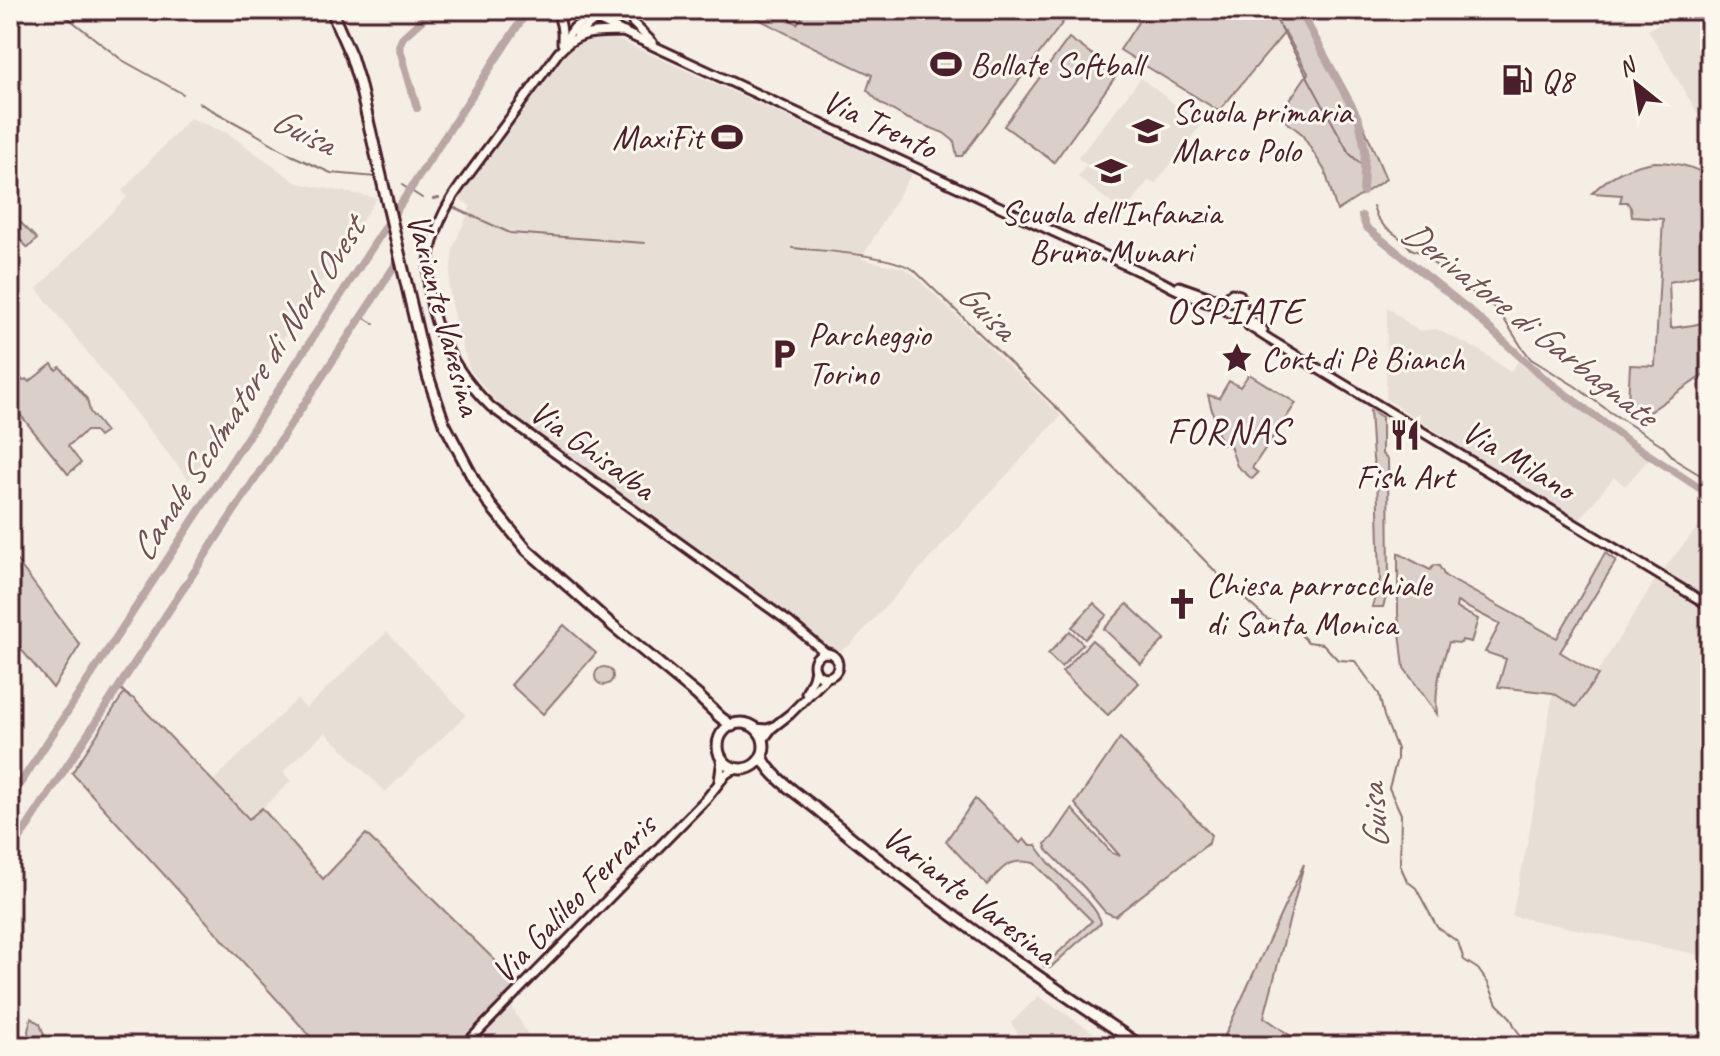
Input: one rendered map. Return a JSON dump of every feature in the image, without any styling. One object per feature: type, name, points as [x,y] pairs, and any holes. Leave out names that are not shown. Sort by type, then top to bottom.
[{"type":"main road","name":"Variante Varesina","points":[[323,10],[336,22]]},
{"type":"main road","name":"Variante Varesina","points":[[333,10],[351,56],[428,376],[444,423],[460,454],[490,505],[527,550],[732,726]]},
{"type":"main road","name":"Variante Varesina","points":[[713,711],[721,735],[719,750],[722,759]]},
{"type":"main road","points":[[721,735],[732,726],[747,724],[755,728],[763,740],[762,755],[750,767]]},
{"type":"main road","name":"Variante Varesina","points":[[762,755],[775,775],[942,907],[1042,980],[1141,1046]]},
{"type":"main road","points":[[722,759],[735,768]]},
{"type":"main road","name":"Variante Varesina","points":[[735,768],[759,768],[775,775]]},
{"type":"street","points":[[556,10],[563,32],[563,46],[589,33],[624,32]]},
{"type":"street","name":"Via Trento","points":[[576,10],[1162,282],[1209,303],[1223,302]]},
{"type":"street","points":[[593,18],[597,10]]},
{"type":"street","points":[[593,18],[609,10]]},
{"type":"street","points":[[628,10],[633,23],[659,49]]},
{"type":"street","name":"Via Ghisalba","points":[[593,18],[563,46],[462,184],[439,223],[431,249],[429,278],[433,313],[443,343],[460,373],[491,407],[778,614],[826,653]]},
{"type":"street","points":[[1229,294],[1240,295],[1243,301],[1240,310],[1229,313],[1223,302],[1229,294]]},
{"type":"street","name":"Via Milano","points":[[1240,310],[1300,358],[1710,606]]},
{"type":"street","name":"Via Ghisalba","points":[[803,634],[815,660]]},
{"type":"street","points":[[763,740],[836,671],[838,663],[832,654],[820,654],[815,660],[809,688],[800,703]]},
{"type":"street","points":[[815,669],[827,677]]},
{"type":"street","points":[[755,728],[775,726]]},
{"type":"street","points":[[718,785],[722,759]]},
{"type":"street","name":"Via Galileo Ferraris","points":[[464,1046],[735,768]]},
{"type":"shaded area","name":"Bollate Softball","points":[[741,10],[777,10],[797,24],[806,10],[1053,10],[1063,22],[962,156],[957,156],[954,141],[944,133],[906,118],[880,103],[867,90],[872,75]]},
{"type":"shaded area","points":[[1146,10],[1302,10],[1356,108],[1386,179],[1337,211],[1325,171],[1301,133],[1279,116],[1308,73],[1285,32],[1219,111],[1120,50]]},
{"type":"shaded area","points":[[1681,10],[1710,10],[1710,120],[1698,114],[1648,30]]},
{"type":"shaded area","points":[[603,38],[623,42],[912,173],[861,259],[903,268],[914,275],[1061,416],[850,645],[839,651],[827,646],[512,416],[470,370],[456,328],[449,287],[453,248],[471,206],[459,198],[570,47]]},
{"type":"shaded area","points":[[1069,38],[1118,73],[1054,162],[1004,126]]},
{"type":"shaded area","name":"Scuola primaria Marco Polo","points":[[1141,78],[1201,125],[1155,184],[1149,180],[1124,213],[1078,177],[1087,165],[1078,158]]},
{"type":"shaded area","points":[[190,118],[229,134],[297,183],[377,198],[189,480],[37,289],[127,197],[122,191]]},
{"type":"shaded area","points":[[1654,162],[1683,165],[1710,177],[1710,270],[1669,282],[1671,328],[1710,321],[1710,363],[1706,373],[1646,414],[1628,404],[1630,365],[1655,366],[1663,219],[1632,217],[1627,202],[1620,202],[1622,195],[1592,193],[1620,172]]},
{"type":"shaded area","points":[[19,221],[37,239],[28,248],[10,229]]},
{"type":"shaded area","points":[[1387,307],[1418,331],[1436,329],[1481,351],[1510,372],[1520,359],[1649,459],[1625,486],[1614,477],[1578,522],[1386,399]]},
{"type":"shaded area","points":[[10,364],[23,381],[26,379],[29,382],[52,364],[56,370],[60,367],[87,399],[90,412],[106,432],[99,437],[94,431],[86,431],[68,446],[81,463],[68,474],[10,402]]},
{"type":"shaded area","points":[[1249,374],[1296,403],[1252,468],[1258,473],[1252,479],[1237,466],[1229,443],[1221,445],[1208,395],[1219,398],[1229,381],[1240,387]]},
{"type":"shaded area","points":[[1370,410],[1382,417],[1382,454],[1388,460],[1389,587],[1383,607],[1372,607],[1380,579],[1377,475]]},
{"type":"shaded area","points":[[1710,512],[1710,957],[1512,916],[1553,693],[1576,707],[1657,577]]},
{"type":"shaded area","points":[[1398,553],[1430,570],[1434,565],[1439,566],[1445,576],[1557,638],[1605,553],[1616,561],[1560,652],[1598,675],[1576,707],[1553,693],[1498,687],[1506,659],[1485,652],[1500,624],[1457,602],[1456,608],[1478,619],[1471,642],[1449,642],[1437,686],[1437,714],[1404,668],[1398,614]]},
{"type":"shaded area","points":[[17,561],[80,645],[53,688],[10,636],[10,567]]},
{"type":"shaded area","points":[[1094,603],[1107,615],[1085,639],[1072,627]]},
{"type":"shaded area","points":[[1127,604],[1165,639],[1141,664],[1104,629]]},
{"type":"shaded area","points":[[564,625],[596,653],[543,714],[511,685]]},
{"type":"shaded area","points":[[1070,631],[1083,644],[1061,667],[1048,654]]},
{"type":"shaded area","points":[[387,632],[466,715],[385,792],[325,732],[283,772],[291,781],[250,820],[213,781],[297,699],[306,708]]},
{"type":"shaded area","points":[[1092,640],[1139,683],[1108,715],[1062,672]]},
{"type":"shaded area","points":[[604,667],[613,676],[604,685],[595,676]]},
{"type":"shaded area","points":[[124,693],[134,699],[249,819],[262,808],[323,879],[366,834],[514,979],[518,987],[461,1046],[319,1046],[72,773]]},
{"type":"shaded area","points":[[1120,738],[1211,835],[1209,843],[1115,916],[1105,912],[1047,850],[1045,844],[1072,809],[1112,853],[1120,856],[1075,804]]},
{"type":"shaded area","points":[[975,799],[1020,843],[1024,839],[1029,845],[1036,845],[1098,916],[1101,923],[1050,968],[1044,966],[1092,921],[1034,863],[1012,863],[987,885],[946,841]]},
{"type":"shaded area","points":[[1304,864],[1264,1017],[1305,1046],[1265,1046],[1243,1038],[1239,1046],[1220,1046]]},
{"type":"shaded area","points":[[1038,996],[1114,1046],[1026,1046],[1011,1023]]},
{"type":"shaded area","points":[[511,1005],[534,1046],[470,1046]]},
{"type":"shaded area","points":[[31,1018],[40,1024],[46,1040],[57,1046],[31,1046],[28,1031]]},
{"type":"waterway","name":"Guisa","points":[[58,10],[122,60],[183,94]]},
{"type":"waterway","points":[[417,108],[399,46],[403,37],[433,10]]},
{"type":"waterway","name":"Canale Scolmatore di Nord Ovest","points":[[10,799],[528,10]]},
{"type":"waterway","points":[[1271,10],[1349,153],[1364,167]]},
{"type":"waterway","name":"Derivatore di Garbagnate","points":[[1300,10],[1359,120],[1365,150],[1363,192]]},
{"type":"waterway","name":"Guisa","points":[[199,103],[291,155],[331,173],[376,177]]},
{"type":"waterway","name":"Guisa","points":[[402,185],[422,198]]},
{"type":"waterway","name":"Guisa","points":[[433,199],[439,198]]},
{"type":"waterway","points":[[1373,206],[1384,226],[1411,249],[1422,253],[1448,276],[1498,310],[1531,359],[1662,445],[1677,461],[1710,481]]},
{"type":"waterway","name":"Guisa","points":[[455,208],[510,233],[645,243]]},
{"type":"waterway","name":"Derivatore di Garbagnate","points":[[1362,216],[1366,227],[1468,309],[1544,378],[1628,441],[1710,495]]},
{"type":"waterway","name":"Guisa","points":[[792,248],[872,257],[914,270],[1064,415],[1219,575]]},
{"type":"waterway","points":[[10,853],[396,264]]},
{"type":"waterway","points":[[363,317],[374,324]]},
{"type":"waterway","name":"Guisa","points":[[1228,584],[1267,619],[1294,622],[1308,642],[1323,644],[1338,660],[1355,661],[1379,694],[1397,749],[1389,788],[1401,814],[1400,865],[1437,927],[1458,942],[1464,960],[1478,969],[1497,1004],[1510,1017],[1529,1046]]},
{"type":"waterway","points":[[122,690],[130,698]]},
{"type":"place","name":"Bollate Softball","points":[[946,64]]},
{"type":"place","name":"Q8","points":[[1517,80]]},
{"type":"place","name":"Scuola primaria Marco Polo","points":[[1148,131]]},
{"type":"place","name":"MaxiFit","points":[[727,137]]},
{"type":"place","name":"Scuola dell'Infanzia Bruno Munari","points":[[1111,171]]},
{"type":"place","name":"Parcheggio Torino","points":[[784,354]]},
{"type":"place","name":"Cort di Pè Bianch","points":[[1237,358]]},
{"type":"place","name":"Fish Art","points":[[1405,435]]},
{"type":"place","name":"Chiesa parrocchiale di Santa Monica","points":[[1182,604]]},
{"type":"district","name":"OSPIATE","points":[[1235,310]]},
{"type":"district","name":"FORNAS","points":[[1228,430]]}]
